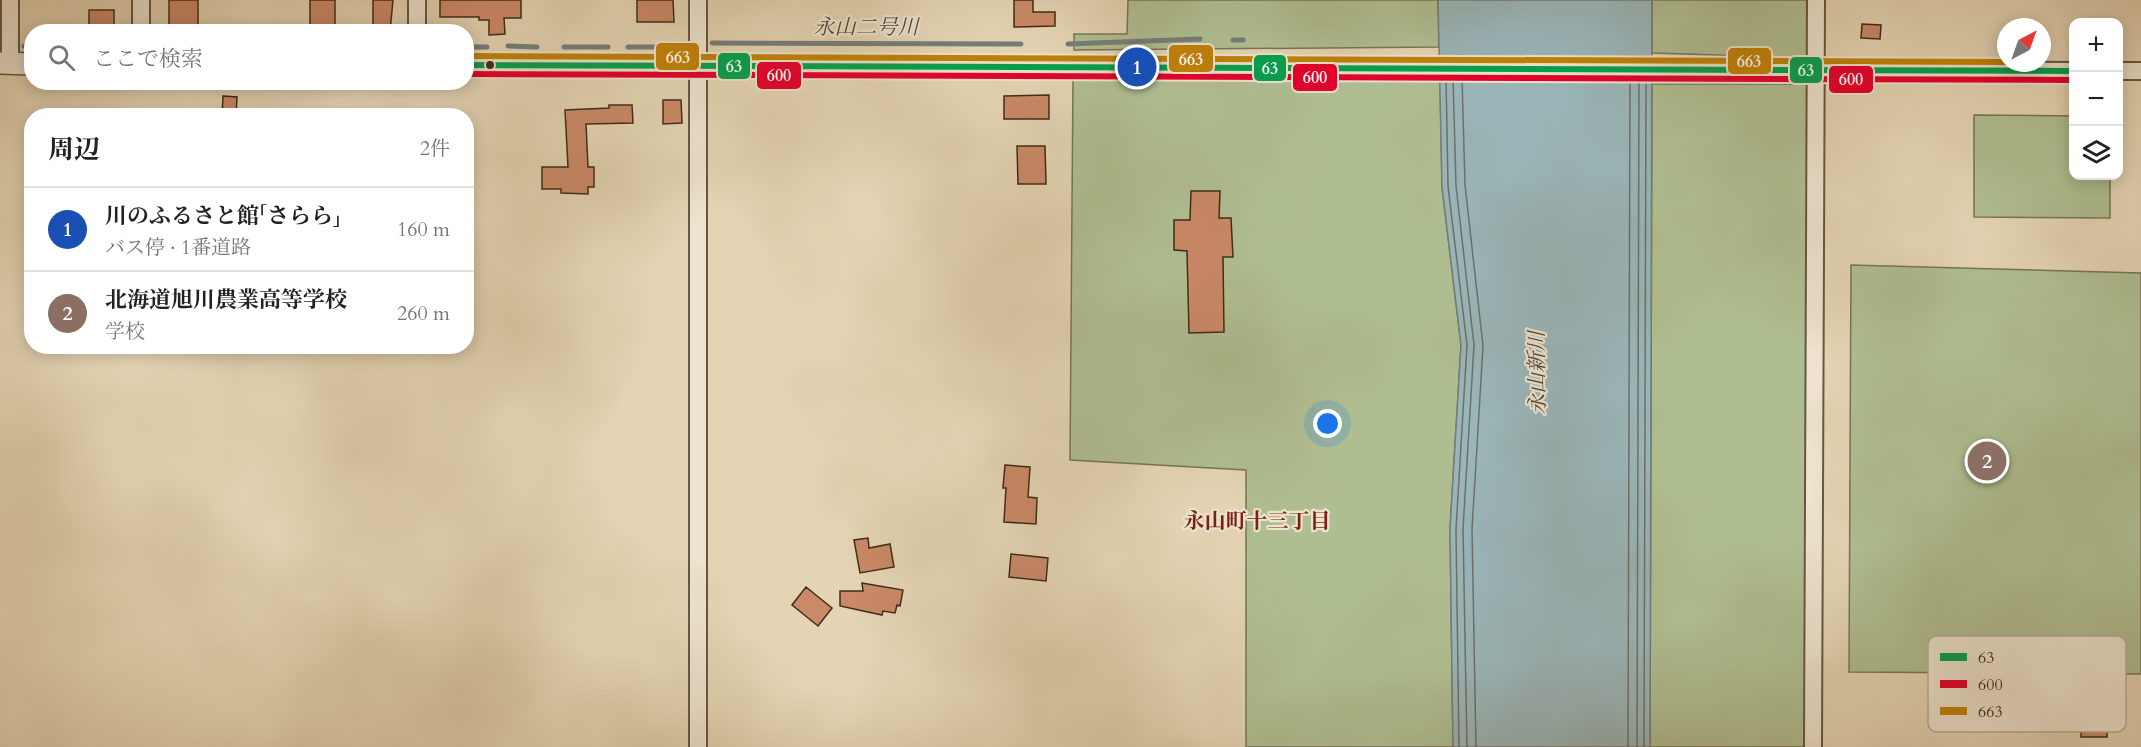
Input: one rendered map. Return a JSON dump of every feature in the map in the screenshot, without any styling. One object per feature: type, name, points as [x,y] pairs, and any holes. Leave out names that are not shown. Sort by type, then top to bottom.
[{"type":"street","points":[[10,0],[5,63],[24,64]]},
{"type":"street","points":[[141,0],[141,24]]},
{"type":"street","points":[[417,0],[417,24]]},
{"type":"street","points":[[698,0],[698,747]]},
{"type":"street","points":[[1813,747],[1816,0]]},
{"type":"street","points":[[474,65],[2069,71]]},
{"type":"street","points":[[2123,71],[2141,71]]},
{"type":"green space","points":[[1128,0],[1438,0],[1439,47],[1074,50],[1074,34],[1127,34]]},
{"type":"green space","points":[[1652,0],[1816,0],[1816,58],[1652,53]]},
{"type":"green space","points":[[1073,79],[1440,80],[1442,187],[1461,345],[1450,529],[1453,747],[1246,747],[1246,470],[1070,460]]},
{"type":"green space","points":[[1652,84],[1816,84],[1805,747],[1650,747]]},
{"type":"green space","points":[[1974,115],[2069,116],[2069,180],[2110,180],[2110,218],[1974,217]]},
{"type":"green space","points":[[1851,265],[2141,273],[2141,674],[2126,674],[2126,636],[1928,636],[1928,673],[1849,672]]},
{"type":"water","name":"永山新川","points":[[1438,0],[1652,0],[1650,747],[1453,747],[1450,529],[1461,345],[1442,187]]},
{"type":"building","points":[[169,0],[198,0],[198,24],[169,24]]},
{"type":"building","points":[[310,0],[335,0],[335,24],[310,24]]},
{"type":"building","points":[[373,0],[393,0],[391,24],[373,24]]},
{"type":"building","points":[[440,0],[521,0],[521,18],[504,18],[505,34],[489,35],[489,20],[479,20],[479,17],[440,17]]},
{"type":"building","points":[[637,0],[673,0],[674,22],[637,22]]},
{"type":"building","points":[[1014,0],[1033,0],[1033,12],[1055,12],[1055,26],[1014,27]]},
{"type":"building","points":[[89,10],[114,10],[114,24],[89,24]]},
{"type":"building","points":[[1862,24],[1881,25],[1880,39],[1861,38]]},
{"type":"building","points":[[1049,95],[1049,119],[1004,119],[1004,96]]},
{"type":"building","points":[[223,96],[237,97],[236,108],[222,108]]},
{"type":"building","points":[[663,100],[681,100],[682,123],[663,124]]},
{"type":"building","points":[[609,105],[632,105],[633,123],[586,124],[588,167],[594,167],[594,187],[588,187],[588,194],[561,193],[561,189],[542,189],[542,167],[568,167],[565,110],[609,108]]},
{"type":"building","points":[[1017,146],[1045,146],[1046,184],[1018,184]]},
{"type":"building","points":[[1191,191],[1220,191],[1219,218],[1231,218],[1233,257],[1223,257],[1224,332],[1189,333],[1187,251],[1174,250],[1174,220],[1190,220]]},
{"type":"building","points":[[1005,465],[1030,467],[1028,497],[1037,498],[1036,524],[1004,522]]},
{"type":"building","points":[[868,538],[869,548],[890,544],[894,567],[860,573],[854,540]]},
{"type":"building","points":[[1011,554],[1048,558],[1046,581],[1009,577]]},
{"type":"building","points":[[862,583],[903,590],[900,606],[897,605],[895,613],[883,611],[882,615],[840,606],[840,591],[863,591]]},
{"type":"building","points":[[806,587],[832,608],[818,626],[792,605]]},
{"type":"building","points":[[2081,732],[2107,732],[2107,737],[2081,737]]},
{"type":"waterway","name":"永山二号川","points":[[1068,44],[1200,39]]},
{"type":"waterway","name":"永山二号川","points":[[1233,40],[1243,40]]},
{"type":"waterway","name":"永山二号川","points":[[712,43],[1021,44]]},
{"type":"waterway","name":"永山二号川","points":[[508,46],[537,47]]},
{"type":"waterway","name":"永山二号川","points":[[474,47],[487,47]]},
{"type":"waterway","name":"永山二号川","points":[[564,47],[608,47]]},
{"type":"waterway","name":"永山二号川","points":[[628,47],[660,47]]},
{"type":"transit line","name":"663","points":[[474,56],[1997,62]]},
{"type":"transit line","name":"63","points":[[474,65],[2069,71]]},
{"type":"transit line","name":"600","points":[[474,74],[2069,80]]},
{"type":"place","name":"川のふるさと館「さらら」","points":[[1137,67]]},
{"type":"place","name":"北海道旭川農業高等学校","points":[[1987,461]]},
{"type":"district","name":"永山町十三丁目","points":[[1257,521]]}]
